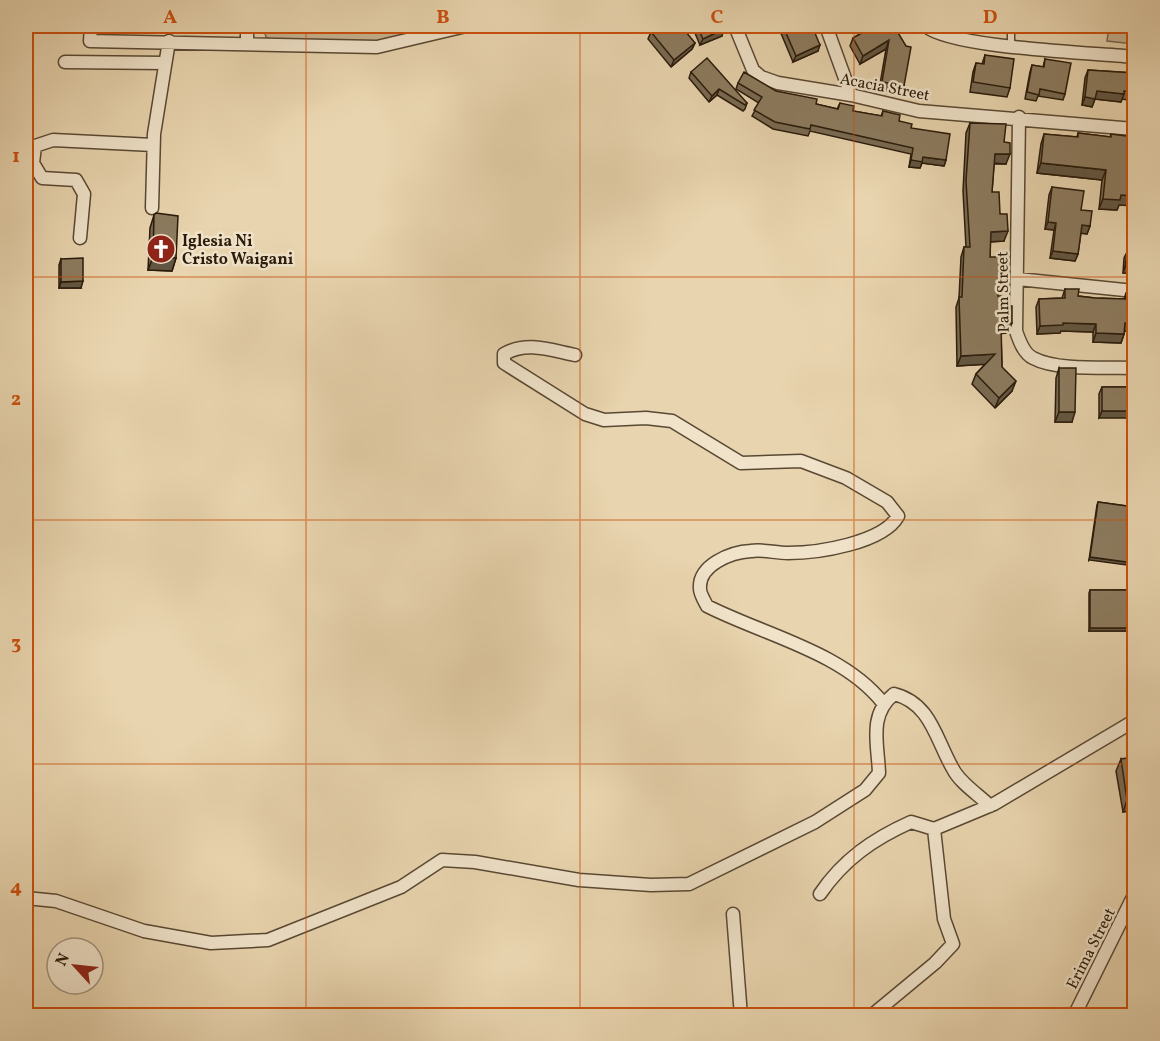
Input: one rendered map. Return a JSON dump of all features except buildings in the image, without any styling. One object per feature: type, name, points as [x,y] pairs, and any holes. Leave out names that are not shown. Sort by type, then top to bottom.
[{"type":"street","points":[[91,26],[90,41],[247,42],[268,46],[377,46],[466,26]]},
{"type":"street","points":[[247,26],[247,42]]},
{"type":"street","name":"Acacia Street","points":[[735,26],[753,70],[761,77],[778,83],[851,95],[919,111],[1019,117],[1134,129]]},
{"type":"street","points":[[826,26],[851,95]]},
{"type":"street","points":[[926,26],[949,36],[1011,46],[1134,57]]},
{"type":"street","points":[[152,208],[153,145],[169,41]]},
{"type":"street","points":[[65,62],[165,63]]},
{"type":"street","name":"Palm Street","points":[[1019,117],[1016,331],[1031,358],[1050,364],[1134,368]]},
{"type":"street","points":[[80,238],[84,194],[76,180],[42,178],[33,163],[35,146],[53,140],[153,145]]},
{"type":"street","points":[[1018,279],[1134,291]]},
{"type":"street","points":[[575,355],[538,347],[517,347],[504,354],[504,363],[585,414],[604,420],[646,418],[672,421],[741,463],[801,461],[846,478],[887,502],[898,516],[892,526],[860,541],[816,551],[787,553],[750,550],[714,562],[704,575],[700,590],[707,606],[801,646],[868,683],[883,703]]},
{"type":"street","points":[[26,898],[56,901],[144,932],[211,943],[268,940],[401,887],[441,860],[475,862],[579,880],[651,885],[689,884],[815,822],[865,790],[879,773],[876,717],[883,703],[894,694],[909,698],[923,712],[937,733],[954,771],[990,806]]},
{"type":"street","points":[[820,894],[851,856],[886,833],[911,822],[934,829],[990,806],[1134,721]]},
{"type":"street","points":[[871,1016],[953,944],[944,919],[934,829]]},
{"type":"street","name":"Erima Street","points":[[1074,1016],[1134,895]]},
{"type":"street","points":[[733,914],[741,1016]]},
{"type":"lane","points":[[1011,26],[1011,46]]},
{"type":"shaded area","points":[[263,26],[456,26],[377,45],[277,42],[266,37]]},
{"type":"shaded area","points":[[1109,26],[1134,26],[1134,44],[1107,41]]},
{"type":"place","name":"Iglesia Ni Cristo Waigani","points":[[161,249]]}]
